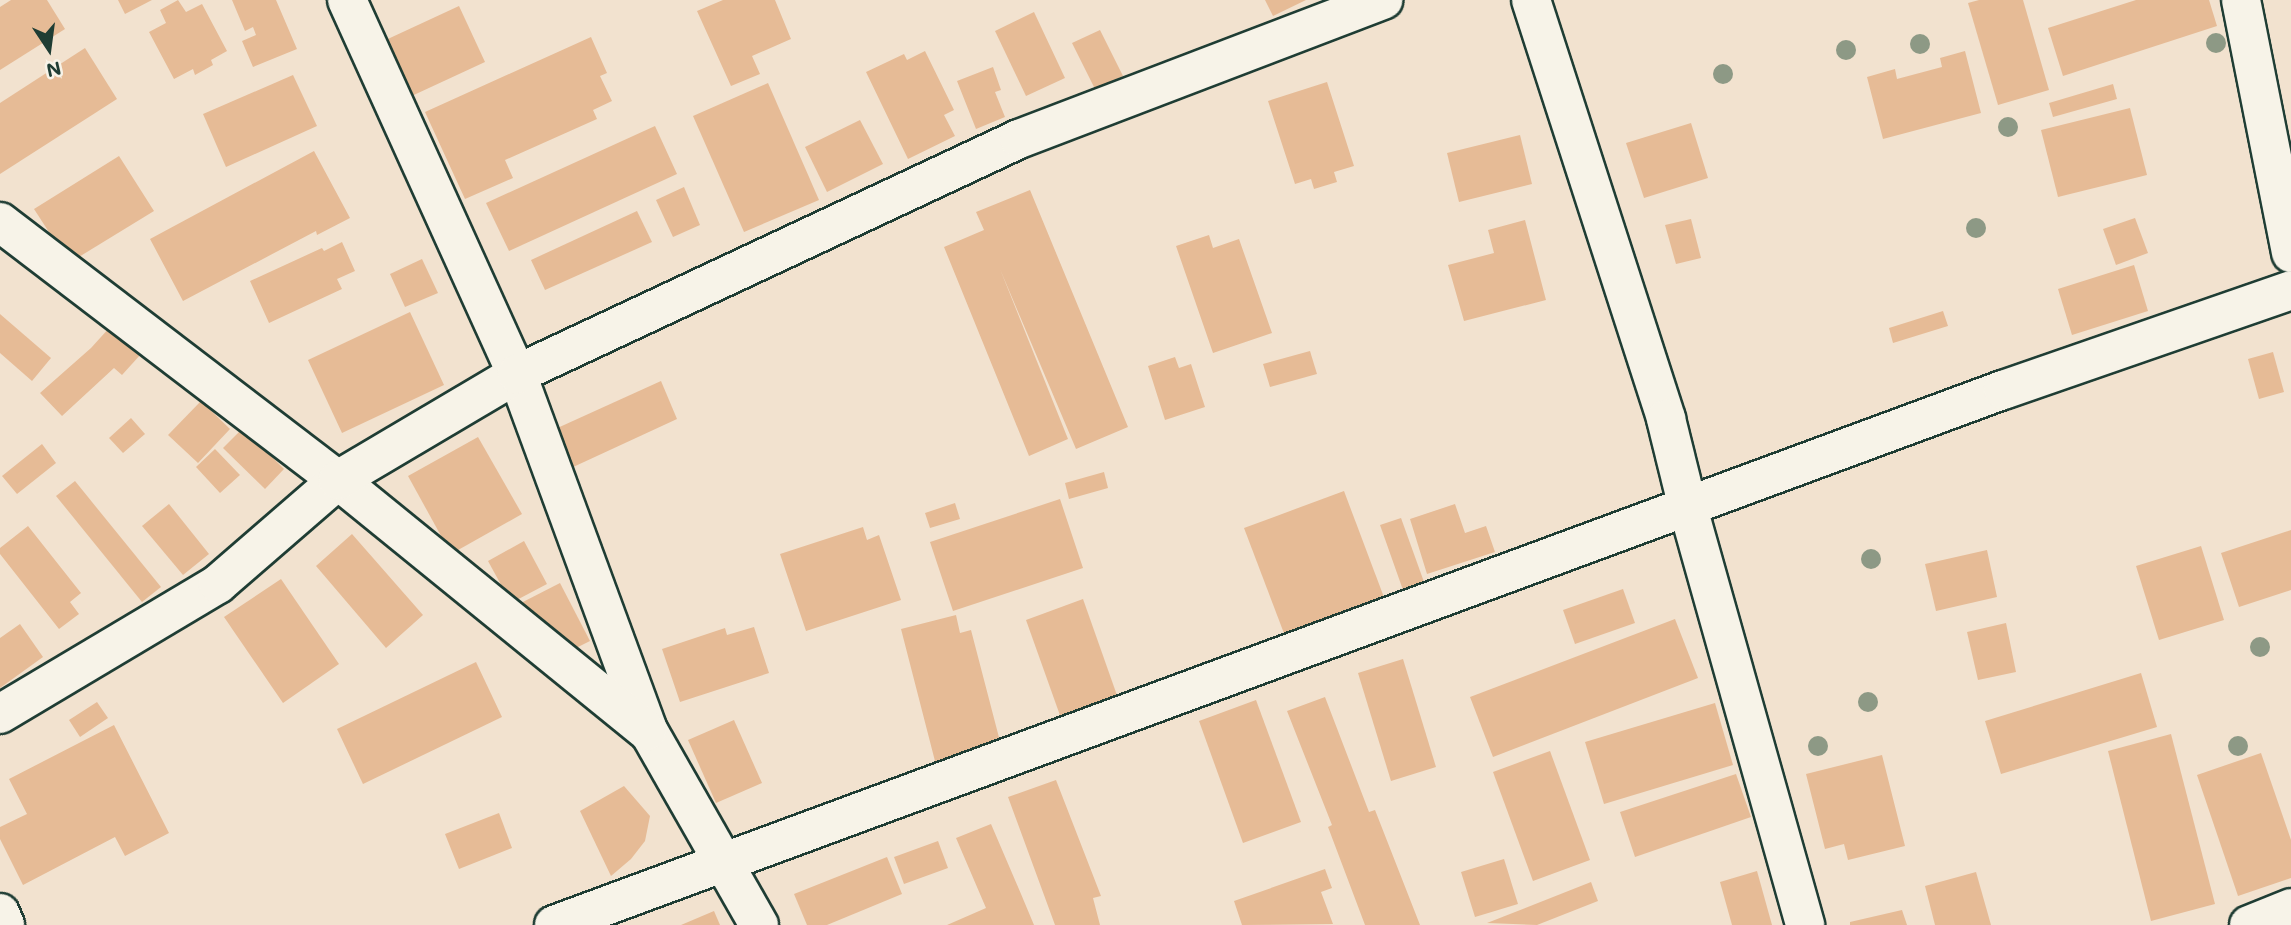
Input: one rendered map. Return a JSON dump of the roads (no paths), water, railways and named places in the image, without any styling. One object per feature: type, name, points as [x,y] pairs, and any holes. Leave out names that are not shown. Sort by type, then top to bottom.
[{"type":"street","points":[[347,0],[517,374],[649,732],[680,791],[759,925]]},
{"type":"street","points":[[0,714],[218,584],[338,480],[517,374],[1019,139],[1382,0]]},
{"type":"street","points":[[1531,0],[1666,419],[1688,508],[1805,925]]},
{"type":"street","points":[[2241,0],[2291,253]]},
{"type":"street","points":[[0,222],[338,480],[649,732]]},
{"type":"street","points":[[554,925],[2003,390],[2291,290]]},
{"type":"street","points":[[2249,925],[2291,908]]},
{"type":"street","points":[[0,913],[5,925]]}]
